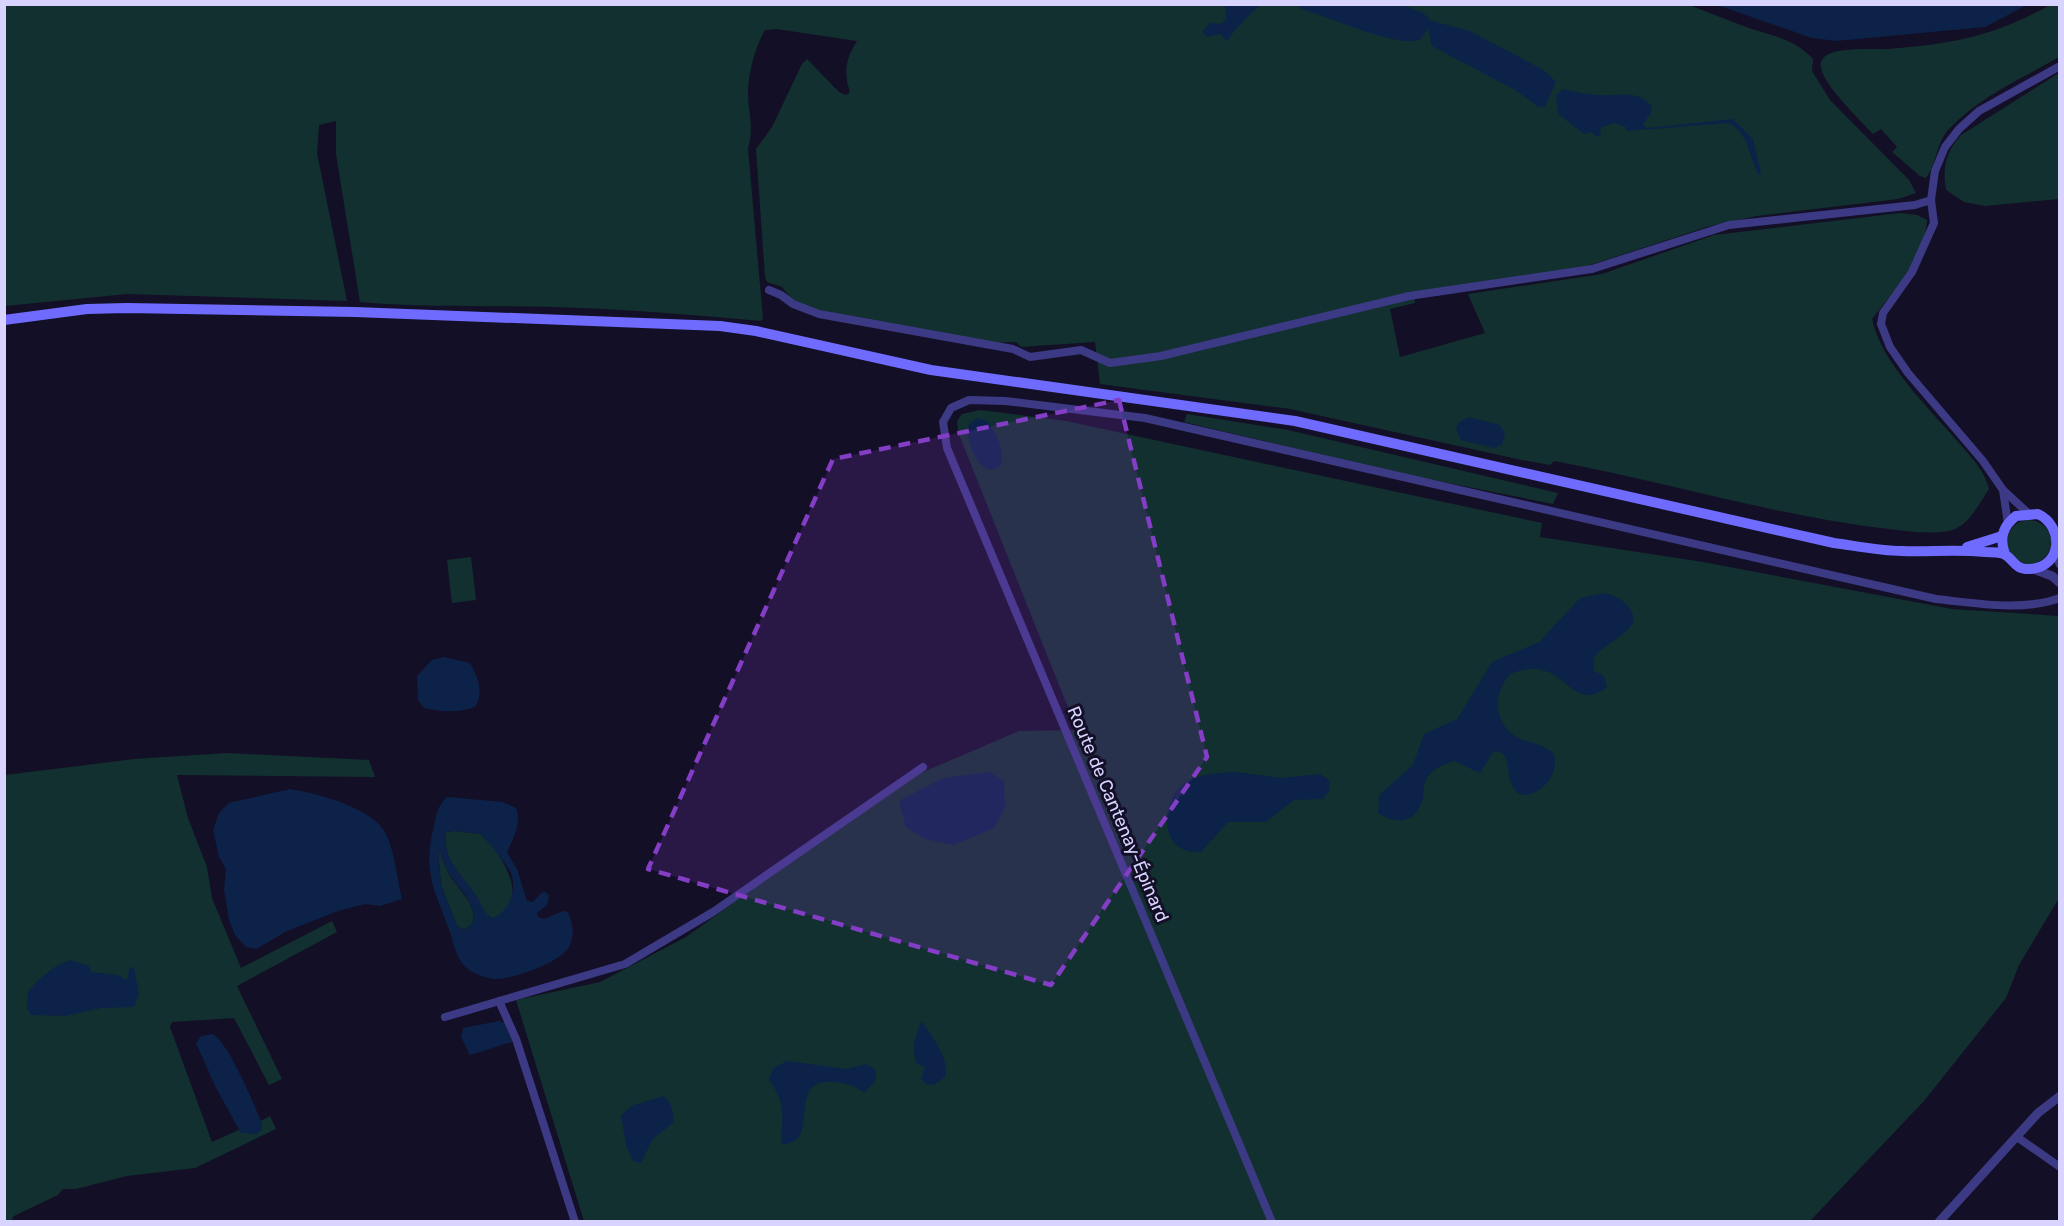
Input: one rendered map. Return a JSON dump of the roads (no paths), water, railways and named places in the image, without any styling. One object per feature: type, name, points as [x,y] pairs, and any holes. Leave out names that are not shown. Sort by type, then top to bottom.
[{"type":"main road","points":[[4,320],[87,309],[139,308],[367,312],[720,326],[756,331],[965,376],[1295,422],[1834,543],[1901,552],[1961,549],[2005,554]]},
{"type":"main road","points":[[2044,517],[2054,527],[2058,538],[2055,552],[2048,562],[2033,569],[2016,566],[2005,554],[2002,536],[2008,524],[2016,516],[2028,513],[2044,517],[2058,516]]},
{"type":"main road","points":[[1961,549],[2002,536]]},
{"type":"street","points":[[2028,513],[2003,489],[1983,461],[1908,373],[1882,334],[1883,313],[1912,272],[1934,223],[1931,200],[1935,171],[1945,147],[1959,129],[1979,111],[2060,66]]},
{"type":"street","points":[[769,290],[793,304],[819,314],[873,326],[1013,350],[1030,357],[1081,350],[1110,363],[1161,356],[1408,296],[1592,269],[1729,225],[1915,205],[1931,200]]},
{"type":"street","name":"Route de Cantenay-Épinard","points":[[1272,1221],[947,448],[943,434],[945,416],[951,408],[969,400],[1005,401],[1144,418],[1936,599],[2014,604],[2060,598]]},
{"type":"street","points":[[2003,489],[2008,524]]},
{"type":"street","points":[[2055,552],[2060,564]]},
{"type":"street","points":[[2033,569],[2052,576],[2060,584]]},
{"type":"street","points":[[445,1017],[625,964],[713,912],[923,767]]},
{"type":"street","points":[[499,1001],[516,1039],[574,1221]]},
{"type":"street","points":[[1939,1221],[1953,1203],[2018,1137],[2038,1113],[2060,1096]]},
{"type":"street","points":[[2018,1137],[2060,1167]]},
{"type":"water","points":[[1225,5],[1260,5],[1227,41],[1220,34],[1208,37],[1202,32],[1210,23],[1220,24],[1226,20]]},
{"type":"water","points":[[1298,5],[1404,5],[1423,13],[1432,21],[1470,31],[1545,71],[1556,82],[1545,107],[1539,107],[1515,90],[1432,46],[1428,28],[1420,40],[1394,39],[1301,9]]},
{"type":"water","points":[[1717,5],[2027,5],[1985,27],[1836,41],[1812,38]]},
{"type":"water","points":[[1563,89],[1593,95],[1640,97],[1652,107],[1651,113],[1643,124],[1647,128],[1733,119],[1753,139],[1761,174],[1759,175],[1755,168],[1745,139],[1728,123],[1627,131],[1626,127],[1614,123],[1600,128],[1601,135],[1597,137],[1592,132],[1584,134],[1558,114],[1556,95]]},
{"type":"water","points":[[1469,417],[1500,425],[1505,434],[1502,445],[1494,448],[1461,440],[1456,429],[1459,422]]},
{"type":"water","points":[[977,418],[987,421],[999,442],[1002,460],[1001,465],[994,469],[987,469],[981,464],[971,449],[969,424]]},
{"type":"water","points":[[1604,593],[1624,602],[1631,610],[1634,621],[1626,632],[1594,658],[1594,671],[1604,676],[1607,687],[1594,694],[1583,694],[1555,675],[1543,670],[1529,669],[1511,674],[1501,688],[1499,714],[1508,730],[1520,739],[1543,746],[1553,753],[1554,768],[1547,783],[1541,789],[1527,795],[1519,794],[1511,782],[1505,756],[1494,751],[1480,773],[1454,761],[1432,772],[1425,781],[1420,807],[1411,817],[1399,820],[1378,813],[1379,795],[1413,765],[1424,734],[1457,719],[1492,662],[1539,642],[1580,598]]},
{"type":"water","points":[[444,657],[470,663],[479,685],[479,696],[475,707],[456,711],[437,710],[424,708],[418,700],[417,676],[432,660]]},
{"type":"water","points":[[989,772],[1004,781],[1005,807],[994,828],[954,845],[925,839],[906,827],[899,801],[943,778]]},
{"type":"water","points":[[1237,772],[1282,778],[1320,774],[1329,780],[1330,789],[1323,799],[1294,800],[1266,822],[1228,822],[1201,852],[1187,851],[1177,845],[1170,837],[1167,814],[1177,791],[1186,782],[1198,777]]},
{"type":"water","points":[[290,789],[343,803],[357,809],[379,825],[386,834],[392,849],[402,899],[380,906],[365,904],[338,911],[287,931],[256,949],[246,947],[235,935],[229,920],[224,890],[226,869],[219,857],[213,830],[219,813],[229,803]]},
{"type":"water","points":[[447,797],[503,802],[516,808],[517,825],[507,852],[517,869],[527,901],[533,902],[541,893],[546,892],[549,896],[547,905],[537,913],[538,917],[544,919],[563,911],[568,912],[572,925],[571,943],[556,959],[523,974],[502,979],[480,975],[464,966],[435,893],[430,869],[431,842],[439,807]],"holes":[[[446,832],[481,834],[510,871],[513,885],[511,899],[504,911],[492,918],[446,849]],[[438,849],[448,872],[466,896],[472,909],[472,924],[464,930],[457,926],[441,885]]]},
{"type":"water","points":[[70,960],[89,966],[92,972],[118,975],[124,979],[127,979],[130,967],[134,968],[139,994],[134,1007],[101,1008],[65,1016],[31,1015],[27,1008],[28,992],[53,968]]},
{"type":"water","points":[[499,1021],[506,1023],[515,1041],[470,1055],[461,1037],[463,1028]]},
{"type":"water","points":[[922,1021],[943,1055],[945,1063],[945,1077],[935,1084],[927,1085],[921,1079],[925,1067],[916,1063],[914,1042]]},
{"type":"water","points":[[213,1034],[233,1061],[261,1121],[262,1129],[257,1134],[241,1133],[216,1088],[196,1043],[201,1036]]},
{"type":"water","points":[[787,1061],[846,1069],[866,1064],[876,1070],[876,1080],[864,1093],[846,1084],[833,1082],[818,1084],[810,1090],[806,1100],[801,1134],[795,1141],[783,1144],[780,1102],[769,1080],[773,1068]]},
{"type":"water","points":[[664,1096],[672,1108],[673,1123],[653,1139],[641,1163],[633,1161],[626,1145],[621,1116],[631,1106]]}]
